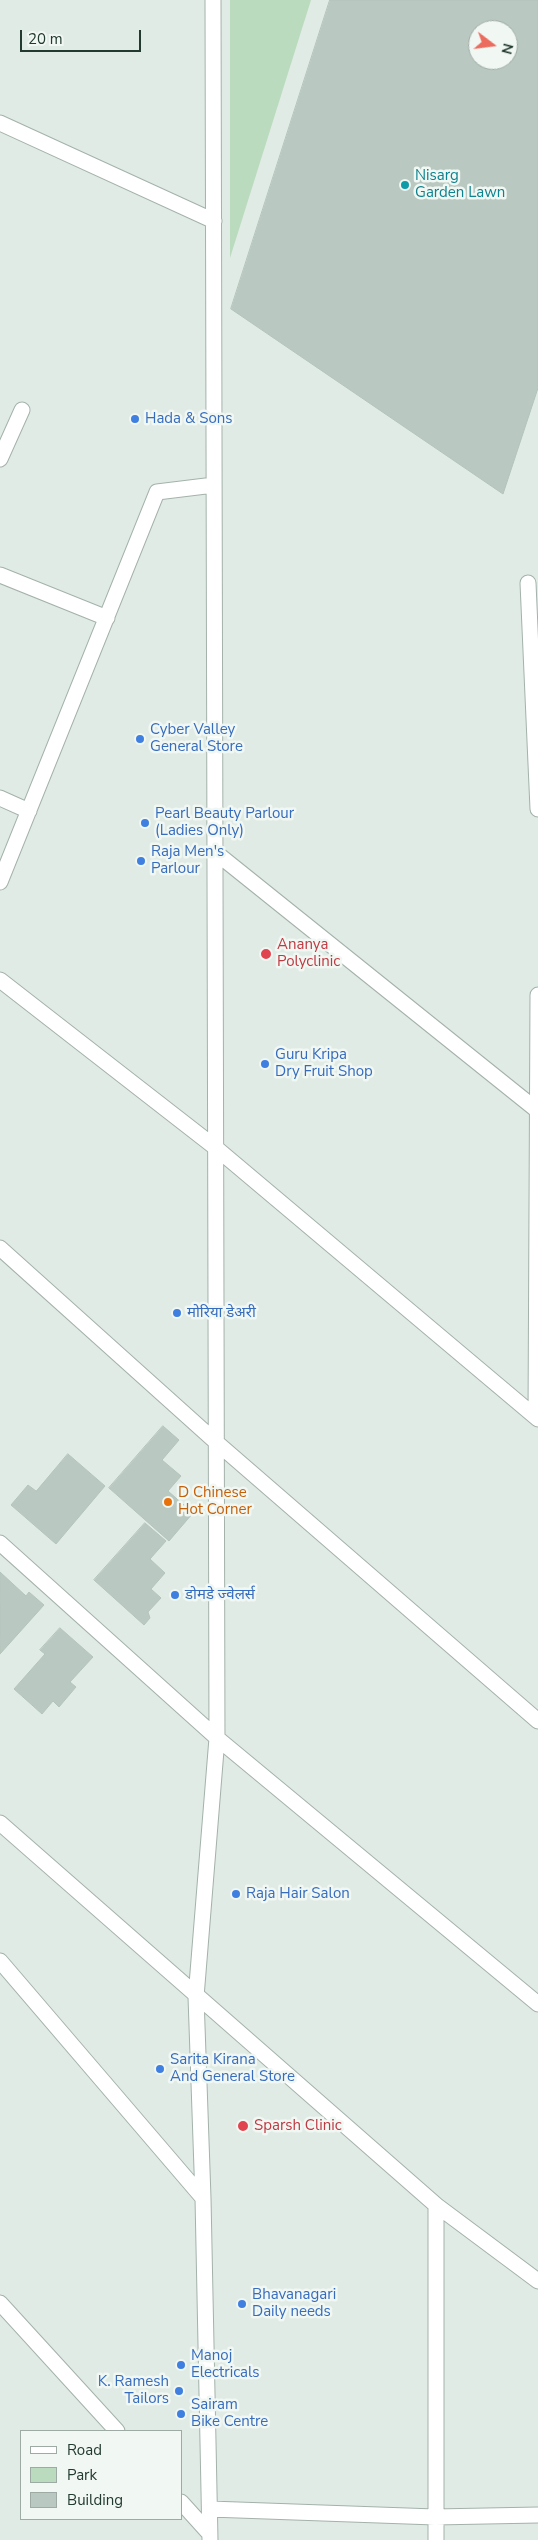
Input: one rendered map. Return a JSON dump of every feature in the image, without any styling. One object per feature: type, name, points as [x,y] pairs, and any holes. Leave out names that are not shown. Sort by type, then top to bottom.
[{"type":"street","points":[[210,2536],[203,2198],[196,1997],[217,1738],[214,0]]},
{"type":"street","points":[[0,123],[214,221]]},
{"type":"street","points":[[0,459],[22,410]]},
{"type":"street","points":[[0,882],[158,492],[214,485]]},
{"type":"street","points":[[0,575],[107,618]]},
{"type":"street","points":[[528,583],[538,810]]},
{"type":"street","points":[[0,798],[29,811]]},
{"type":"street","points":[[215,852],[537,1111]]},
{"type":"street","points":[[0,980],[216,1148],[537,1418]]},
{"type":"street","points":[[537,1418],[538,994]]},
{"type":"street","points":[[0,1248],[216,1442],[538,1721]]},
{"type":"street","points":[[0,1543],[217,1738],[538,2004]]},
{"type":"street","points":[[0,1823],[196,1997],[436,2205],[538,2281]]},
{"type":"street","points":[[0,1961],[203,2198]]},
{"type":"street","points":[[436,2205],[436,2540]]},
{"type":"street","points":[[0,2303],[116,2430]]},
{"type":"street","points":[[182,2503],[210,2536]]},
{"type":"street","points":[[210,2509],[435,2517],[538,2516]]},
{"type":"green space","points":[[230,0],[311,0],[230,258]]},
{"type":"building","name":"Nisarg Garden Lawn","points":[[330,0],[538,0],[538,388],[503,494],[231,309]]},
{"type":"building","points":[[163,1426],[179,1440],[162,1460],[181,1476],[168,1491],[193,1513],[169,1541],[109,1488]]},
{"type":"building","points":[[68,1454],[105,1486],[56,1544],[11,1505],[28,1485],[36,1491]]},
{"type":"building","points":[[145,1523],[166,1541],[150,1559],[165,1573],[151,1589],[161,1598],[148,1612],[150,1618],[144,1625],[94,1580]]},
{"type":"building","points":[[0,1572],[26,1596],[29,1592],[44,1605],[0,1654]]},
{"type":"building","points":[[60,1628],[93,1657],[70,1682],[76,1687],[59,1707],[53,1701],[42,1714],[14,1689],[45,1654],[40,1650]]},
{"type":"place","name":"Nisarg Garden Lawn","points":[[405,185]]},
{"type":"place","name":"Hada & Sons","points":[[135,419]]},
{"type":"place","name":"Cyber Valley General Store","points":[[140,739]]},
{"type":"place","name":"Pearl Beauty Parlour (Ladies Only)","points":[[145,823]]},
{"type":"place","name":"Raja Men's Parlour","points":[[141,861]]},
{"type":"place","name":"Ananya Polyclinic","points":[[266,954]]},
{"type":"place","name":"Guru Kripa Dry Fruit Shop","points":[[265,1064]]},
{"type":"place","name":"मोरिया डेअरी","points":[[177,1313]]},
{"type":"place","name":"D Chinese Hot Corner","points":[[168,1502]]},
{"type":"place","name":"डोमडे ज्वेलर्स","points":[[175,1595]]},
{"type":"place","name":"Raja Hair Salon","points":[[236,1894]]},
{"type":"place","name":"Sarita Kirana And General Store","points":[[160,2069]]},
{"type":"place","name":"Sparsh Clinic","points":[[243,2126]]},
{"type":"place","name":"Bhavanagari Daily needs","points":[[242,2304]]},
{"type":"place","name":"Manoj Electricals","points":[[181,2365]]},
{"type":"place","name":"K. Ramesh Tailors","points":[[179,2391]]},
{"type":"place","name":"Sairam Bike Centre","points":[[181,2414]]}]
